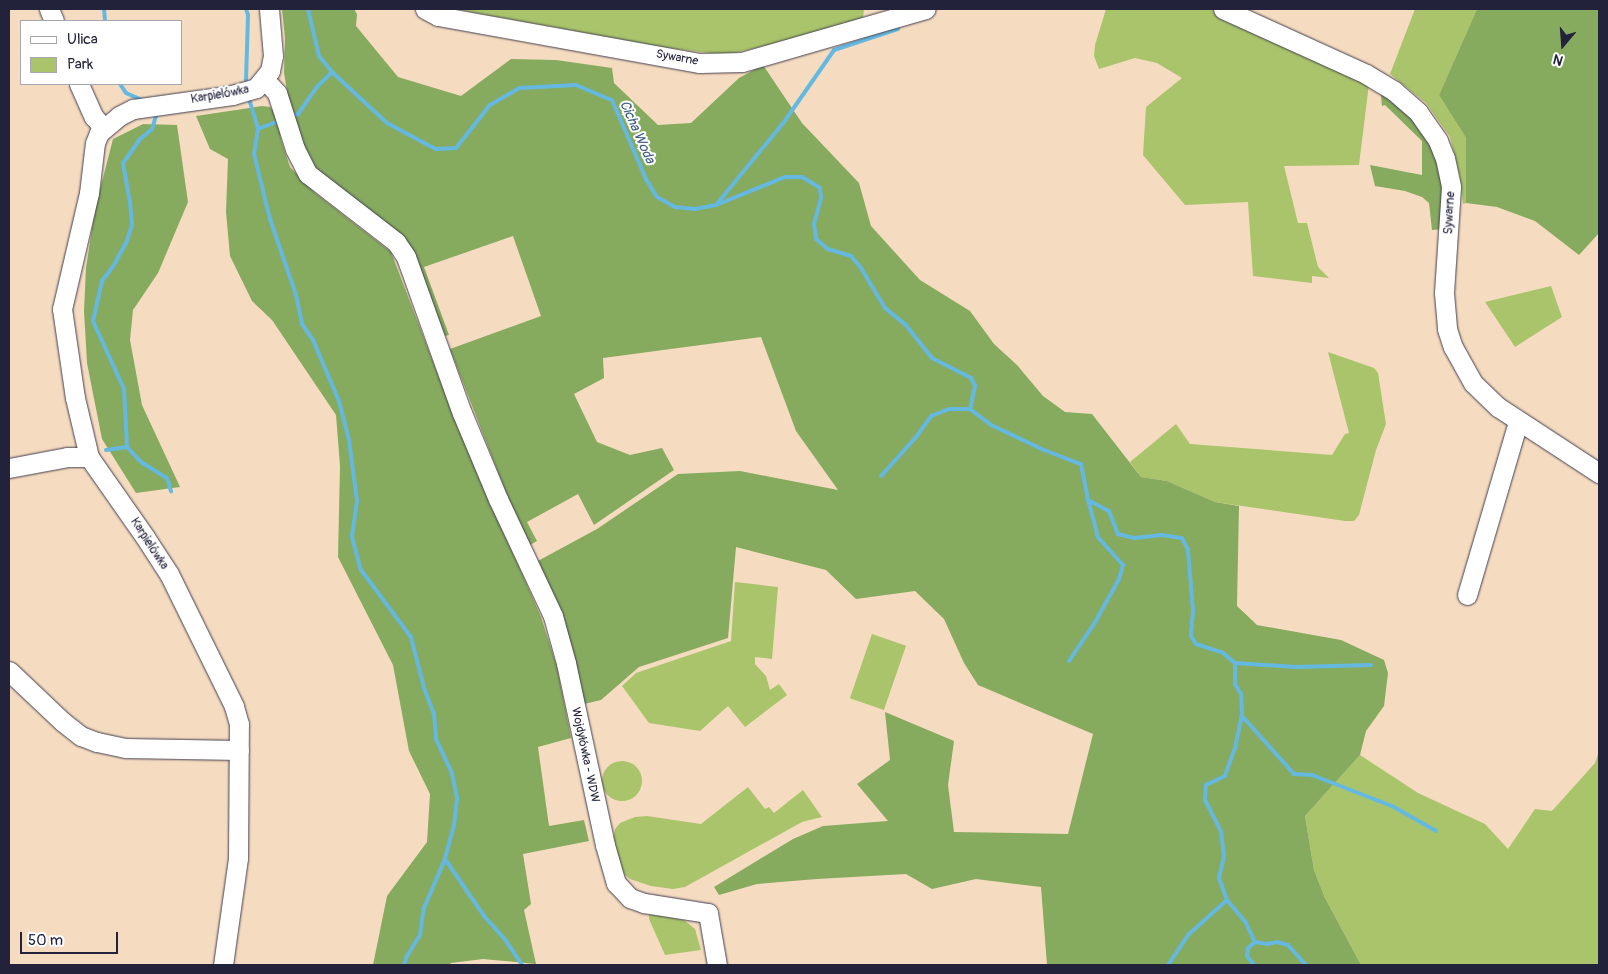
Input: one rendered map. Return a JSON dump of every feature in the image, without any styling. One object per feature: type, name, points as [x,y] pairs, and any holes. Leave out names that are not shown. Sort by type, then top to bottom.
[{"type":"street","name":"Karpielówka","points":[[223,965],[238,858],[239,724],[234,706],[198,630],[150,544],[89,457],[75,398],[62,309],[89,193],[95,143],[104,128],[133,109],[232,96],[256,88],[270,71],[273,56],[269,9]]},
{"type":"street","name":"Sywarne","points":[[425,9],[438,16],[700,63],[742,62],[926,9]]},
{"type":"street","name":"Sywarne","points":[[1223,9],[1380,82],[1406,100],[1429,126],[1445,158],[1451,187],[1444,294],[1447,329],[1453,347],[1473,383],[1498,406],[1518,422],[1599,473]]},
{"type":"street","name":"Wojdyłówka - WDW","points":[[264,79],[277,93],[295,149],[308,174],[396,242],[406,257],[462,414],[519,543],[554,616],[604,845],[616,883],[625,894],[637,901],[708,913],[717,965]]},
{"type":"street","points":[[79,85],[94,117],[104,128]]},
{"type":"street","points":[[1467,595],[1518,422]]},
{"type":"street","points":[[9,468],[68,457],[89,457]]},
{"type":"street","points":[[9,671],[81,736],[97,742],[125,748],[239,750]]},
{"type":"green space","points":[[282,9],[354,9],[357,14],[356,26],[398,77],[461,96],[511,59],[556,60],[612,68],[614,83],[658,125],[691,123],[739,78],[763,65],[802,123],[859,183],[871,226],[920,280],[970,311],[994,344],[1017,365],[1043,396],[1065,412],[1092,414],[1141,477],[1167,481],[1215,502],[1239,506],[1237,606],[1257,625],[1341,640],[1384,660],[1388,673],[1384,706],[1366,731],[1360,755],[1305,816],[1314,870],[1325,898],[1361,965],[1047,965],[1041,887],[976,879],[932,889],[906,874],[817,879],[757,884],[719,895],[714,887],[793,839],[823,826],[888,821],[857,784],[890,760],[885,712],[954,741],[948,785],[954,832],[1068,834],[1093,734],[978,685],[964,663],[944,619],[915,591],[856,599],[826,570],[736,547],[728,638],[639,667],[601,700],[584,704],[536,562],[597,529],[678,474],[740,471],[838,490],[796,431],[761,337],[603,358],[604,378],[574,394],[597,442],[630,455],[662,448],[674,470],[594,525],[578,494],[527,522],[537,541],[530,545],[514,513],[450,349],[541,316],[513,236],[424,267],[449,335],[445,336],[433,311],[420,271],[320,176],[306,157],[292,119],[284,73],[285,38]]},
{"type":"green space","points":[[455,9],[864,9],[863,18],[782,42],[725,55],[661,47]]},
{"type":"green space","points":[[1106,9],[1210,9],[1369,84],[1359,165],[1284,166],[1298,223],[1307,223],[1318,267],[1329,278],[1312,276],[1312,283],[1253,276],[1248,202],[1185,205],[1143,155],[1146,107],[1182,78],[1157,63],[1135,58],[1099,69],[1094,56],[1095,45]]},
{"type":"green space","points":[[1415,9],[1477,9],[1439,95],[1466,138],[1466,203],[1463,204],[1460,177],[1450,137],[1426,103],[1390,74]]},
{"type":"green space","points":[[1477,9],[1599,9],[1599,233],[1579,255],[1535,221],[1497,207],[1466,203],[1466,138],[1439,95]]},
{"type":"green space","points":[[1387,94],[1410,112],[1434,151],[1441,173],[1443,229],[1432,230],[1429,203],[1422,197],[1405,191],[1375,186],[1370,165],[1422,175],[1422,141],[1385,105],[1382,106],[1381,95]]},
{"type":"green space","points":[[262,106],[270,107],[277,115],[281,140],[290,167],[315,193],[391,252],[459,430],[541,617],[557,667],[571,738],[538,747],[549,826],[584,820],[589,841],[523,854],[531,904],[524,910],[536,964],[483,959],[451,963],[449,965],[373,965],[387,896],[427,842],[430,794],[409,751],[393,665],[338,557],[340,466],[336,415],[272,320],[252,301],[230,256],[226,212],[228,159],[210,149],[196,116]]},
{"type":"green space","points":[[143,124],[177,125],[188,202],[158,273],[133,310],[130,340],[142,405],[180,487],[136,493],[102,439],[87,363],[84,311],[86,268],[95,209],[113,139]]},
{"type":"green space","points":[[1551,286],[1562,317],[1515,347],[1485,302]]},
{"type":"green space","points":[[1328,352],[1374,368],[1378,373],[1386,424],[1376,450],[1359,515],[1354,521],[1215,502],[1167,481],[1141,477],[1130,462],[1176,424],[1190,444],[1332,455],[1345,434],[1349,433]]},
{"type":"green space","points":[[735,582],[778,587],[772,659],[755,657],[755,664],[766,676],[770,690],[779,684],[787,695],[745,727],[728,706],[700,731],[649,723],[622,686],[636,673],[731,641]]},
{"type":"green space","points":[[872,634],[906,646],[884,710],[850,698]]},
{"type":"green space","points":[[1599,751],[1599,965],[1361,965],[1325,898],[1314,870],[1305,816],[1360,755],[1418,793],[1485,824],[1508,849],[1535,809],[1552,811],[1595,763]]},
{"type":"green space","points":[[626,761],[633,764],[639,770],[642,781],[641,789],[633,798],[626,801],[618,801],[611,798],[603,789],[602,777],[605,770],[614,762]]},
{"type":"green space","points":[[748,787],[765,809],[769,807],[774,813],[803,790],[822,817],[802,822],[685,887],[673,889],[651,886],[630,879],[624,874],[619,866],[613,838],[615,829],[620,823],[635,817],[647,816],[701,824]]},
{"type":"green space","points":[[649,914],[684,920],[695,929],[701,950],[665,955],[649,919]]},
{"type":"waterway","points":[[104,9],[105,20]]},
{"type":"waterway","points":[[246,9],[248,15],[246,80]]},
{"type":"waterway","name":"Cicha Woda","points":[[308,9],[319,56],[332,72],[387,123],[426,144],[436,149],[456,148],[490,105],[520,88],[576,85],[612,100],[646,179],[657,197],[675,207],[695,209],[716,205],[784,122],[834,50],[898,29],[899,23]]},
{"type":"waterway","points":[[291,117],[298,114],[316,88],[332,72]]},
{"type":"waterway","points":[[121,85],[126,93],[142,100]]},
{"type":"waterway","points":[[250,102],[258,129],[254,154],[270,219],[296,295],[302,324],[313,340],[339,401],[349,440],[357,501],[352,537],[361,570],[411,637],[424,688],[434,714],[436,739],[452,774],[457,798],[454,825],[445,859],[484,916],[504,938],[522,965]]},
{"type":"waterway","points":[[156,116],[152,129],[140,139],[123,163],[132,225],[126,243],[114,265],[102,281],[93,321],[124,389],[127,447],[141,462],[167,478],[171,491]]},
{"type":"waterway","points":[[258,129],[279,121]]},
{"type":"waterway","points":[[716,205],[785,177],[802,177],[820,188],[821,198],[814,224],[816,239],[828,249],[851,256],[861,268],[885,308],[905,324],[932,358],[971,378],[975,386],[970,409],[991,425],[1044,450],[1081,464],[1088,500],[1109,511],[1118,534],[1134,538],[1162,535],[1182,538],[1188,550],[1193,611],[1191,636],[1196,644],[1223,653],[1235,663],[1235,684],[1241,694],[1242,715],[1235,748],[1225,776],[1206,785],[1205,800],[1221,832],[1224,856],[1219,878],[1227,900],[1246,923],[1255,942],[1248,948],[1247,956],[1254,965]]},
{"type":"waterway","points":[[881,476],[916,437],[931,416],[949,409],[970,409]]},
{"type":"waterway","points":[[106,450],[127,447]]},
{"type":"waterway","points":[[1069,661],[1094,624],[1119,579],[1123,565],[1098,537],[1088,500]]},
{"type":"waterway","points":[[1235,663],[1296,667],[1371,665]]},
{"type":"waterway","points":[[1242,716],[1294,774],[1312,775],[1394,807],[1436,831]]},
{"type":"waterway","points":[[404,965],[407,956],[420,935],[424,908],[445,859]]},
{"type":"waterway","points":[[1168,965],[1188,935],[1227,900]]},
{"type":"waterway","points":[[1255,942],[1267,944],[1277,942],[1288,945],[1306,965]]}]
